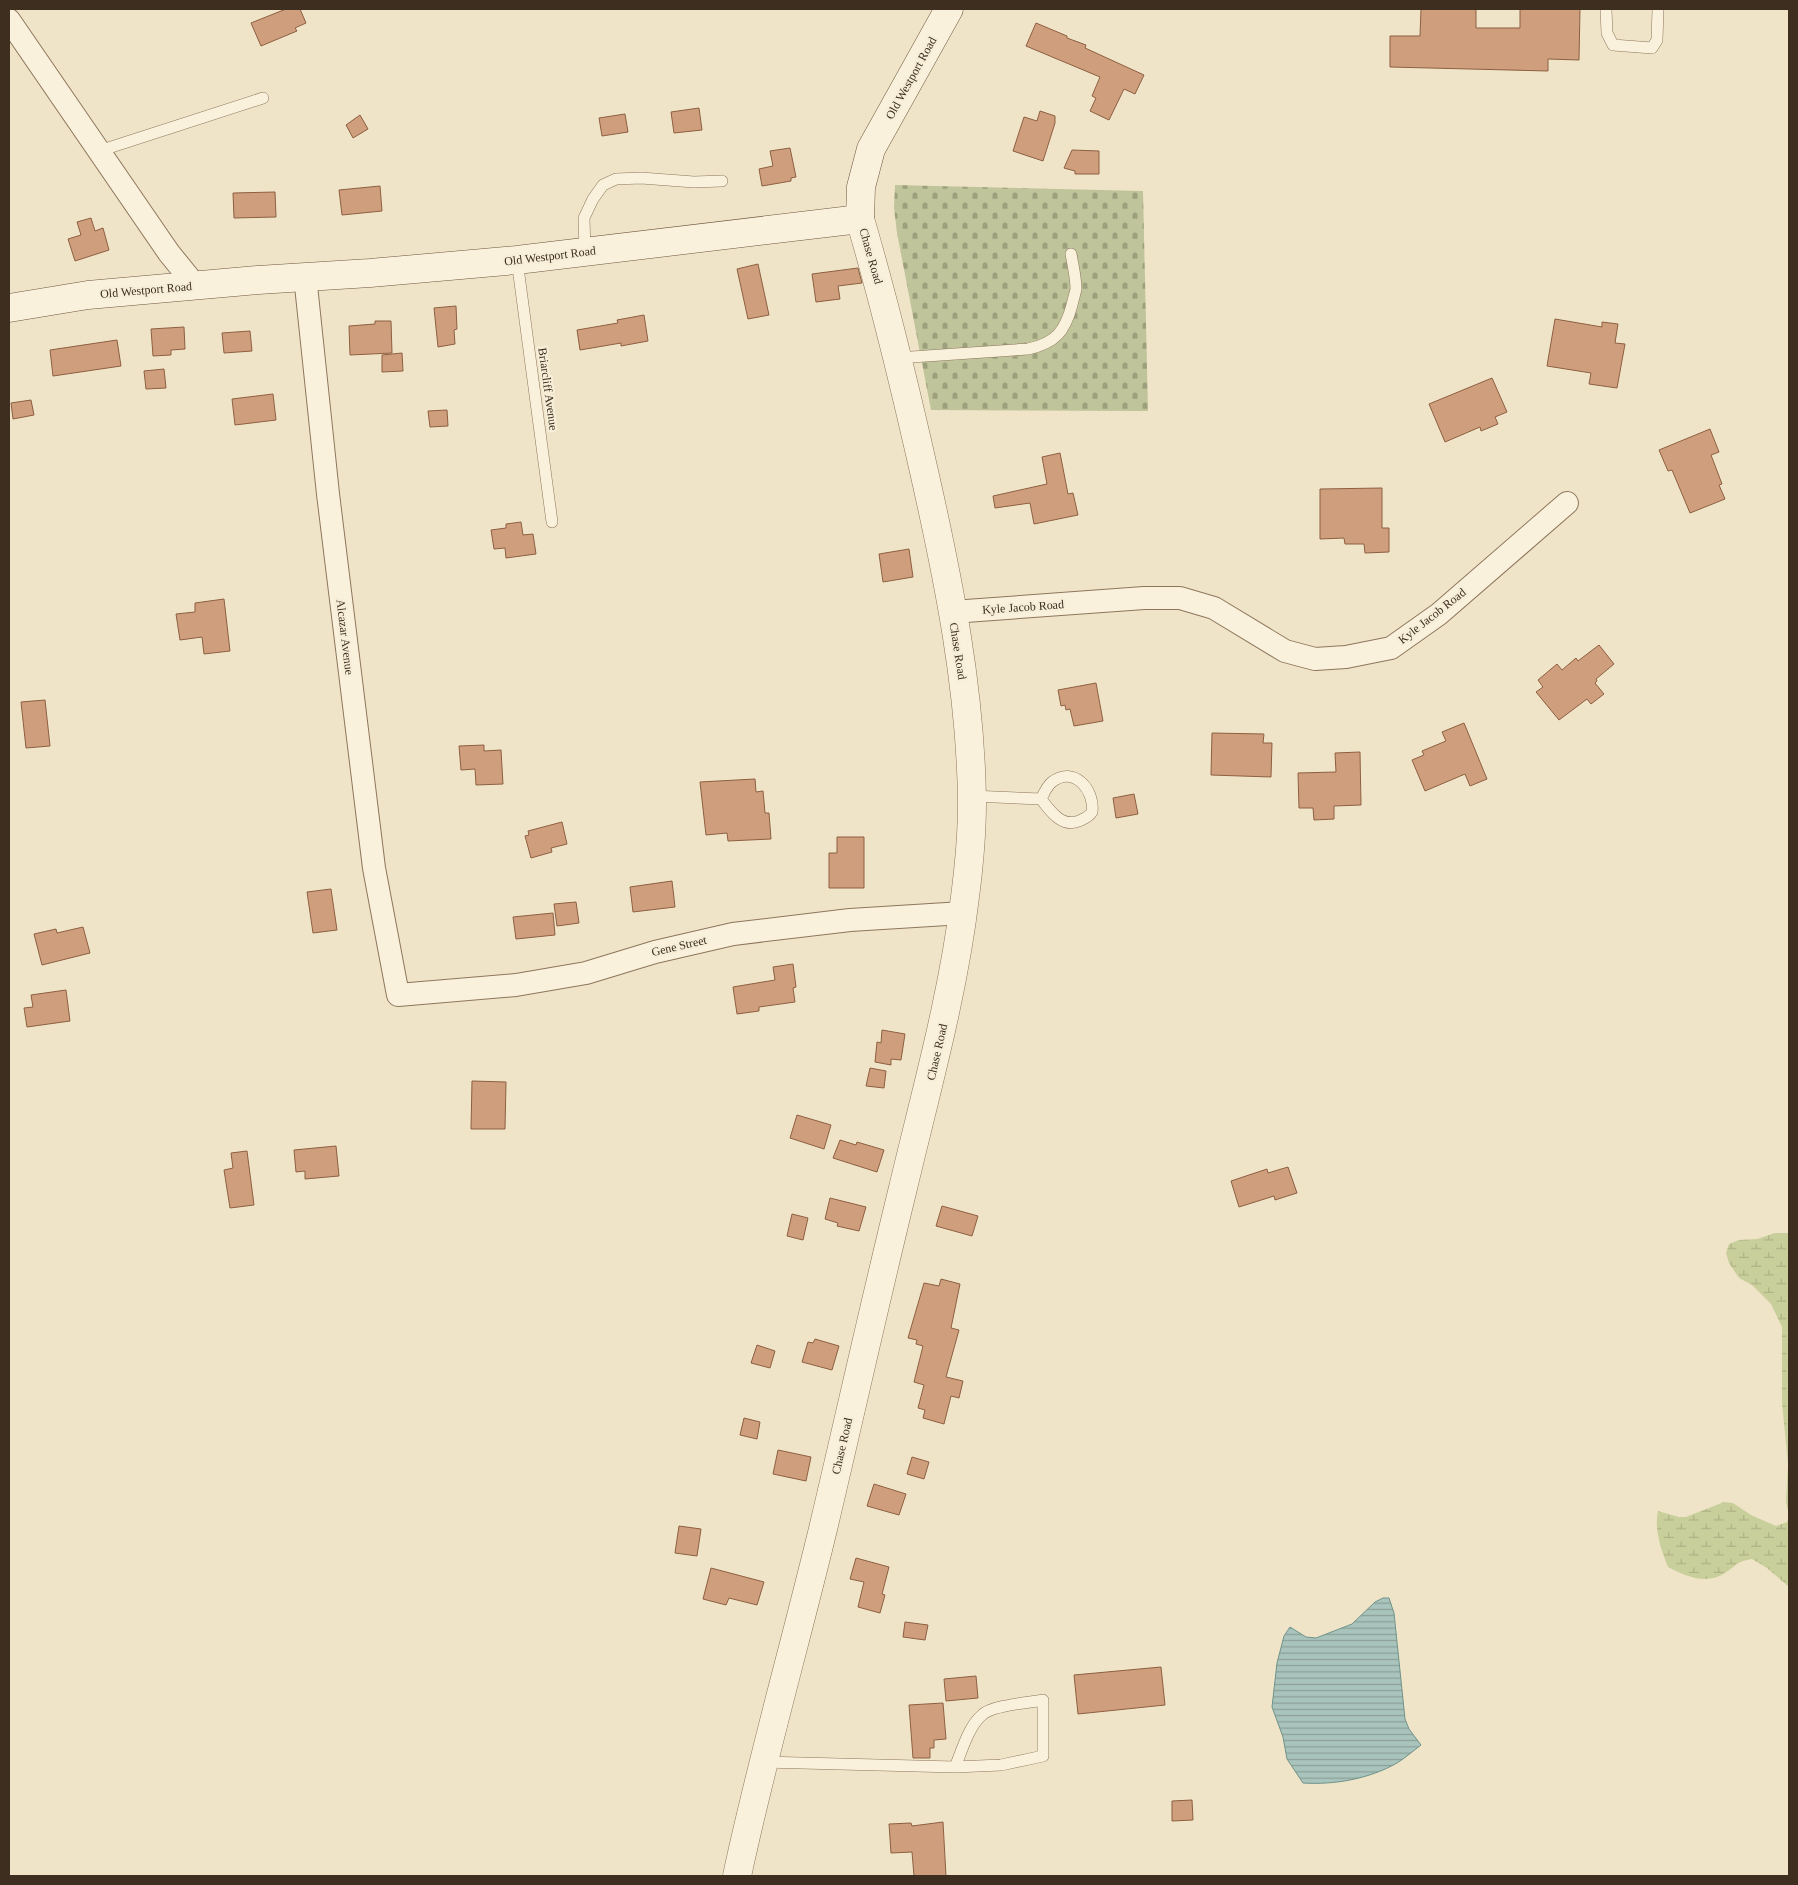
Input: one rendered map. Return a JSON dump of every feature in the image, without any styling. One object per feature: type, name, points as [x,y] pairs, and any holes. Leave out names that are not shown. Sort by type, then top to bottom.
[{"type":"street","name":"Old Westport Road","points":[[9,308],[88,295],[305,276],[378,273],[517,260],[860,219],[861,188],[870,149],[949,9]]},
{"type":"street","points":[[9,20],[170,254],[195,286]]},
{"type":"street","name":"Chase Road","points":[[737,1876],[763,1762],[823,1530],[903,1186],[939,1045],[959,948],[969,864],[972,796],[970,741],[964,686],[952,612],[939,538],[882,292],[860,219]]},
{"type":"street","name":"Alcazar Avenue","points":[[305,276],[328,494],[374,868],[398,995]]},
{"type":"street","name":"Kyle Jacob Road","points":[[952,612],[1144,598],[1180,598],[1214,608],[1285,650],[1315,659],[1346,657],[1391,648],[1439,614],[1567,503]]},
{"type":"street","name":"Gene Street","points":[[398,995],[516,986],[578,974],[654,952],[733,934],[850,920],[963,913]]},
{"type":"lane","points":[[1606,9],[1607,32],[1614,45],[1652,48],[1657,40],[1658,9]]},
{"type":"lane","points":[[99,152],[263,98]]},
{"type":"lane","points":[[585,252],[584,218],[592,199],[604,185],[616,179],[642,178],[694,182],[722,181]]},
{"type":"lane","points":[[897,358],[1028,348],[1041,346],[1052,340],[1061,332],[1068,321],[1076,290],[1071,254]]},
{"type":"lane","name":"Briarcliff Avenue","points":[[517,260],[552,522]]},
{"type":"lane","points":[[972,796],[1041,799],[1052,813],[1066,822],[1076,822],[1089,816],[1092,812],[1092,798],[1087,788],[1080,781],[1073,778],[1065,778],[1051,783],[1041,799]]},
{"type":"lane","points":[[763,1762],[955,1768],[1001,1765],[1043,1756],[1043,1700],[997,1708],[983,1713],[973,1726],[955,1768]]},
{"type":"green space","points":[[895,185],[1143,191],[1148,411],[931,410],[897,233],[894,208]]},
{"type":"green space","points":[[1775,1233],[1789,1233],[1789,1515],[1786,1502],[1788,1464],[1782,1403],[1782,1327],[1771,1304],[1752,1285],[1739,1278],[1729,1263],[1726,1253],[1729,1244],[1739,1240],[1757,1239]]},
{"type":"green space","points":[[1724,1502],[1733,1503],[1751,1515],[1776,1526],[1787,1522],[1789,1515],[1789,1587],[1767,1568],[1752,1559],[1736,1564],[1720,1576],[1705,1579],[1690,1577],[1668,1567],[1657,1525],[1658,1511],[1686,1517]]},
{"type":"water","points":[[1383,1598],[1389,1598],[1394,1613],[1405,1719],[1409,1729],[1421,1745],[1397,1763],[1363,1777],[1339,1782],[1303,1783],[1287,1759],[1283,1737],[1272,1707],[1277,1663],[1284,1636],[1290,1627],[1306,1637],[1316,1638],[1352,1624],[1375,1602]]},
{"type":"building","points":[[286,9],[300,9],[306,23],[295,28],[297,31],[261,46],[251,23]]},
{"type":"building","points":[[1421,9],[1476,9],[1476,28],[1520,28],[1520,9],[1580,9],[1579,60],[1548,59],[1548,71],[1390,67],[1390,36],[1420,36]]},
{"type":"building","points":[[1036,23],[1086,45],[1085,48],[1144,75],[1135,94],[1124,89],[1109,120],[1090,111],[1096,98],[1092,96],[1100,77],[1026,46]]},
{"type":"building","points":[[699,108],[702,130],[674,133],[671,112]]},
{"type":"building","points":[[1040,111],[1055,116],[1055,123],[1043,161],[1013,151],[1024,117],[1037,121]]},
{"type":"building","points":[[625,114],[628,132],[602,136],[599,118]]},
{"type":"building","points":[[360,115],[368,129],[353,138],[346,125]]},
{"type":"building","points":[[790,148],[796,177],[791,178],[791,181],[762,186],[759,169],[773,166],[770,151]]},
{"type":"building","points":[[1072,150],[1099,151],[1099,174],[1075,174],[1075,171],[1064,168]]},
{"type":"building","points":[[380,186],[382,211],[342,215],[339,190]]},
{"type":"building","points":[[275,192],[276,217],[234,218],[233,193]]},
{"type":"building","points":[[91,218],[95,231],[103,228],[109,250],[75,261],[68,239],[81,235],[77,222]]},
{"type":"building","points":[[758,264],[769,315],[748,319],[737,269]]},
{"type":"building","points":[[858,268],[862,283],[838,286],[840,299],[816,302],[812,274]]},
{"type":"building","points":[[456,306],[457,329],[454,330],[455,344],[438,347],[434,308]]},
{"type":"building","points":[[644,315],[648,341],[621,346],[621,343],[580,350],[577,330],[618,323],[617,320]]},
{"type":"building","points":[[1555,319],[1602,327],[1602,322],[1618,324],[1615,343],[1625,344],[1617,388],[1589,384],[1591,373],[1547,366]]},
{"type":"building","points":[[375,321],[391,321],[392,353],[350,355],[349,326],[375,324]]},
{"type":"building","points":[[184,327],[185,349],[171,350],[171,355],[153,356],[151,329]]},
{"type":"building","points":[[250,331],[252,351],[224,353],[222,333]]},
{"type":"building","points":[[117,340],[121,366],[53,376],[50,350]]},
{"type":"building","points":[[402,353],[403,371],[382,372],[382,355]]},
{"type":"building","points":[[164,369],[166,388],[146,389],[144,371]]},
{"type":"building","points":[[1492,378],[1507,412],[1495,417],[1498,424],[1481,431],[1480,427],[1445,442],[1429,404]]},
{"type":"building","points":[[273,394],[276,420],[235,425],[232,399]]},
{"type":"building","points":[[31,400],[34,415],[13,419],[11,403]]},
{"type":"building","points":[[447,410],[448,426],[430,427],[428,411]]},
{"type":"building","points":[[1710,429],[1719,452],[1711,455],[1722,484],[1719,485],[1725,499],[1690,513],[1672,470],[1668,471],[1659,450]]},
{"type":"building","points":[[1060,453],[1068,494],[1073,493],[1078,515],[1034,524],[1030,503],[995,508],[993,496],[1047,484],[1042,457]]},
{"type":"building","points":[[1382,488],[1382,528],[1389,528],[1389,552],[1365,553],[1364,544],[1345,544],[1344,538],[1320,539],[1320,489]]},
{"type":"building","points":[[521,522],[523,535],[533,534],[536,554],[506,558],[505,548],[494,549],[491,530],[506,528],[506,524]]},
{"type":"building","points":[[909,549],[913,577],[883,582],[879,554]]},
{"type":"building","points":[[224,599],[230,651],[204,654],[202,637],[180,640],[176,614],[195,612],[195,603]]},
{"type":"building","points":[[1599,645],[1614,664],[1596,679],[1595,683],[1604,694],[1591,704],[1587,699],[1559,720],[1536,692],[1543,687],[1538,680],[1557,664],[1562,670],[1576,658],[1578,661]]},
{"type":"building","points":[[1096,683],[1103,721],[1074,726],[1070,709],[1066,710],[1065,705],[1061,706],[1058,690]]},
{"type":"building","points":[[45,700],[50,746],[26,748],[21,702]]},
{"type":"building","points":[[1464,723],[1487,779],[1470,786],[1465,774],[1425,791],[1412,760],[1424,755],[1422,751],[1446,741],[1442,732]]},
{"type":"building","points":[[1212,733],[1264,734],[1263,743],[1272,743],[1271,777],[1211,775]]},
{"type":"building","points":[[484,745],[484,751],[501,750],[503,784],[476,785],[475,769],[461,770],[459,746]]},
{"type":"building","points":[[1360,752],[1361,805],[1334,806],[1334,819],[1314,820],[1313,808],[1299,808],[1298,773],[1336,772],[1335,753]]},
{"type":"building","points":[[755,779],[756,792],[763,791],[765,813],[769,813],[771,839],[728,841],[727,833],[706,835],[700,782]]},
{"type":"building","points":[[1134,794],[1138,814],[1116,818],[1113,798]]},
{"type":"building","points":[[562,822],[567,844],[551,848],[552,852],[531,858],[525,836],[529,835],[528,831]]},
{"type":"building","points":[[837,837],[864,837],[864,888],[829,888],[829,853],[837,853]]},
{"type":"building","points":[[672,881],[675,907],[633,912],[630,887]]},
{"type":"building","points":[[331,889],[337,930],[313,933],[307,892]]},
{"type":"building","points":[[576,902],[579,923],[557,926],[554,904]]},
{"type":"building","points":[[553,913],[555,935],[516,939],[513,917]]},
{"type":"building","points":[[83,927],[90,953],[42,965],[34,934],[56,929],[57,933]]},
{"type":"building","points":[[793,964],[796,987],[793,988],[795,1002],[759,1007],[759,1011],[737,1014],[733,987],[775,980],[773,967]]},
{"type":"building","points":[[66,990],[70,1021],[27,1027],[24,1008],[33,1007],[31,995]]},
{"type":"building","points":[[882,1030],[905,1034],[901,1060],[891,1059],[891,1065],[875,1062],[877,1042],[881,1043]]},
{"type":"building","points":[[870,1068],[886,1071],[884,1088],[866,1086]]},
{"type":"building","points":[[472,1081],[506,1082],[505,1129],[471,1129]]},
{"type":"building","points":[[797,1115],[831,1125],[824,1149],[790,1138]]},
{"type":"building","points":[[840,1140],[856,1145],[857,1142],[884,1150],[877,1172],[833,1158]]},
{"type":"building","points":[[336,1146],[339,1176],[305,1179],[305,1171],[296,1172],[294,1150]]},
{"type":"building","points":[[247,1151],[254,1205],[230,1208],[224,1170],[233,1168],[231,1153]]},
{"type":"building","points":[[1288,1167],[1297,1193],[1275,1200],[1274,1196],[1239,1207],[1231,1181],[1267,1169],[1268,1173]]},
{"type":"building","points":[[830,1198],[866,1207],[859,1231],[837,1226],[838,1223],[825,1219]]},
{"type":"building","points":[[942,1206],[978,1216],[972,1236],[936,1226]]},
{"type":"building","points":[[792,1214],[808,1218],[803,1240],[787,1236]]},
{"type":"building","points":[[941,1279],[960,1284],[951,1328],[959,1330],[946,1377],[963,1381],[959,1398],[951,1396],[944,1424],[923,1418],[925,1410],[918,1408],[924,1385],[914,1382],[923,1346],[916,1344],[917,1340],[908,1338],[924,1283],[939,1286]]},
{"type":"building","points":[[815,1339],[839,1346],[832,1370],[802,1362],[808,1342],[813,1343]]},
{"type":"building","points":[[757,1345],[775,1351],[770,1368],[751,1363]]},
{"type":"building","points":[[744,1418],[760,1422],[757,1439],[740,1435]]},
{"type":"building","points":[[778,1450],[811,1457],[806,1481],[773,1474]]},
{"type":"building","points":[[912,1457],[929,1462],[924,1479],[907,1474]]},
{"type":"building","points":[[874,1484],[906,1494],[899,1515],[867,1506]]},
{"type":"building","points":[[679,1526],[701,1529],[697,1556],[675,1553]]},
{"type":"building","points":[[856,1558],[889,1567],[882,1594],[885,1595],[880,1613],[858,1607],[864,1582],[850,1579]]},
{"type":"building","points":[[711,1568],[764,1582],[757,1605],[729,1598],[726,1605],[703,1599]]},
{"type":"building","points":[[905,1622],[928,1625],[925,1640],[903,1637]]},
{"type":"building","points":[[1161,1667],[1165,1705],[1078,1714],[1074,1675]]},
{"type":"building","points":[[976,1676],[978,1698],[946,1701],[944,1679]]},
{"type":"building","points":[[943,1703],[946,1739],[934,1740],[934,1748],[930,1748],[930,1758],[913,1758],[909,1705]]},
{"type":"building","points":[[1192,1800],[1193,1820],[1172,1821],[1172,1801]]},
{"type":"building","points":[[943,1822],[946,1876],[914,1876],[912,1852],[891,1853],[889,1824],[911,1823],[912,1826]]}]
